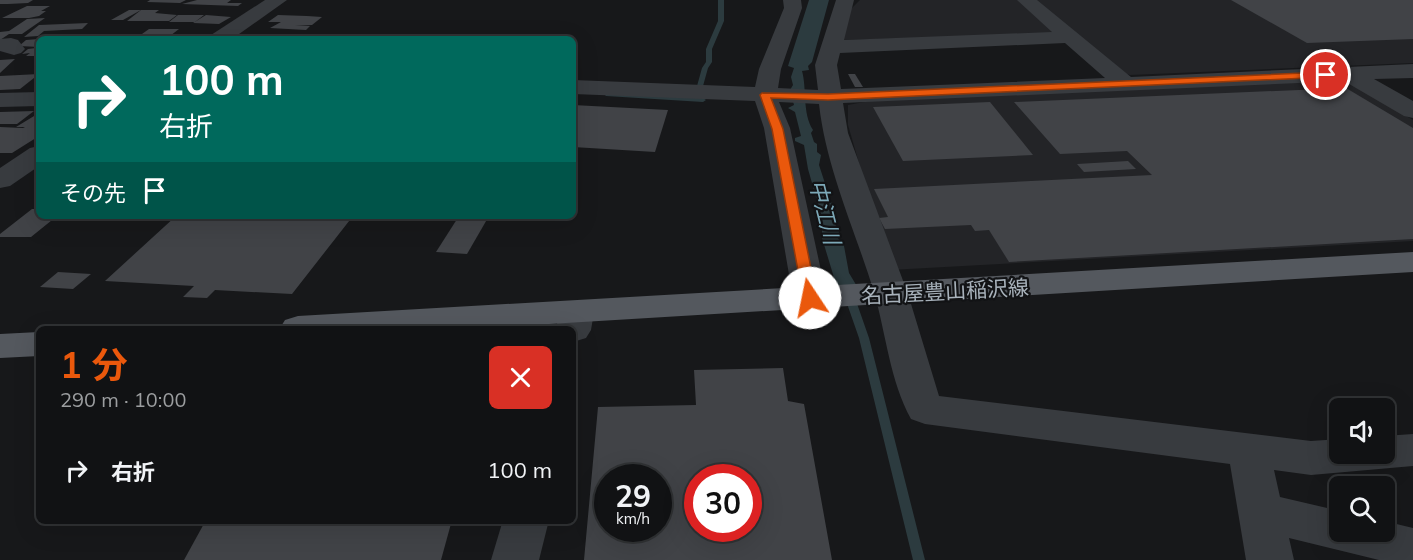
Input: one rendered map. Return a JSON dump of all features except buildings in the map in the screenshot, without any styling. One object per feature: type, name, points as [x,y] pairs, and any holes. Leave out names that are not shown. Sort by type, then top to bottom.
[{"type":"main road","name":"名古屋豊山稲沢線","points":[[377,326],[575,321],[812,298],[1413,262]]},
{"type":"main road","points":[[0,346],[36,344]]},
{"type":"street","points":[[223,36],[278,0]]},
{"type":"street","points":[[792,0],[793,8],[770,69],[771,95],[812,298]]},
{"type":"street","points":[[845,0],[826,65],[835,133],[918,392],[926,409],[1249,451],[1311,458],[1329,457]]},
{"type":"street","points":[[1026,0],[1126,84]]},
{"type":"street","points":[[831,47],[1071,38]]},
{"type":"street","points":[[576,87],[830,97],[1413,71]]},
{"type":"street","points":[[1348,74],[1413,111]]},
{"type":"street","points":[[0,100],[36,99]]},
{"type":"street","points":[[0,180],[36,156]]},
{"type":"street","points":[[1395,452],[1413,450]]},
{"type":"street","points":[[1249,451],[1270,560]]},
{"type":"street","points":[[1262,512],[1329,528]]},
{"type":"street","points":[[516,560],[525,524]]},
{"type":"street","points":[[1387,542],[1413,548]]},
{"type":"shaded area","points":[[860,0],[1018,0],[1054,31],[1051,34],[842,40],[849,11]]},
{"type":"shaded area","points":[[1033,0],[1413,0],[1413,63],[1130,75],[1117,71]]},
{"type":"shaded area","points":[[1335,78],[1348,81],[1413,120],[1413,241],[890,270],[848,125],[848,105],[886,98]]},
{"type":"water","points":[[809,0],[829,0],[812,62],[808,66],[809,70],[802,71],[807,116],[813,130],[811,133],[814,142],[817,144],[817,152],[821,155],[819,165],[837,220],[834,222],[839,232],[837,237],[844,246],[849,273],[861,293],[839,294],[822,238],[822,218],[808,169],[804,145],[795,141],[795,138],[801,136],[795,112],[788,108],[794,105],[790,90],[793,85],[791,77],[794,68],[788,66]]},
{"type":"waterway","points":[[700,86],[709,62],[709,49],[721,21],[721,0]]},
{"type":"waterway","points":[[608,95],[703,100]]},
{"type":"waterway","name":"中江川","points":[[849,295],[864,338],[919,560]]},
{"type":"route","points":[[810,298],[777,129],[765,95],[828,97],[1326,75]]}]
